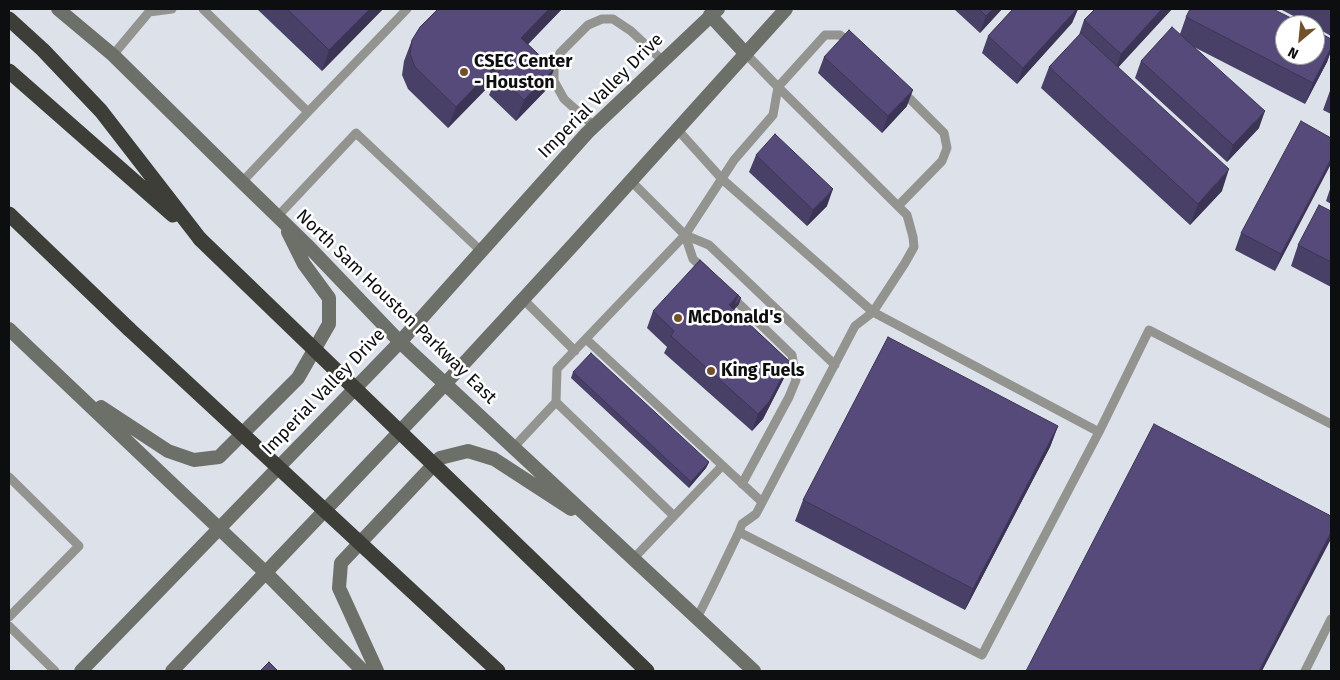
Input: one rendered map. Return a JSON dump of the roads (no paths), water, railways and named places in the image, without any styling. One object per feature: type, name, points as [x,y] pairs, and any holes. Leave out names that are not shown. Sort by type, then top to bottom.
[{"type":"highway","points":[[9,19],[43,50],[101,111],[200,239]]},
{"type":"highway","points":[[9,71],[200,239],[647,671]]},
{"type":"highway","points":[[9,214],[129,329],[498,671]]},
{"type":"main road","name":"North Sam Houston Parkway East","points":[[58,9],[113,55],[309,247],[400,342],[754,671]]},
{"type":"main road","points":[[172,671],[445,384],[786,9]]},
{"type":"main road","points":[[714,12],[746,54]]},
{"type":"main road","name":"Imperial Valley Drive","points":[[81,671],[400,342],[594,126],[714,12]]},
{"type":"main road","points":[[70,385],[168,451],[194,460],[220,457],[298,378],[329,324],[329,298],[304,264],[280,220]]},
{"type":"main road","points":[[9,329],[266,573],[363,671]]},
{"type":"main road","points":[[376,671],[339,588],[341,563],[440,458],[468,451],[494,459],[603,530]]},
{"type":"lane","points":[[113,55],[149,11],[172,9]]},
{"type":"lane","points":[[203,9],[308,112]]},
{"type":"lane","points":[[242,182],[407,9]]},
{"type":"lane","points":[[594,126],[564,99],[554,81],[554,65],[560,53],[588,25],[602,19],[613,19],[631,31],[662,60]]},
{"type":"lane","points":[[514,447],[556,402],[557,369],[685,235],[734,160],[773,115],[778,87],[825,35],[840,35],[859,51]]},
{"type":"lane","points":[[697,618],[742,524],[756,514],[856,326],[873,312],[906,263],[914,247],[907,214],[746,54]]},
{"type":"lane","points":[[894,83],[944,133],[947,148],[942,161],[898,206]]},
{"type":"lane","points":[[677,130],[722,179],[873,312],[1099,432]]},
{"type":"lane","points":[[280,220],[356,133],[481,251]]},
{"type":"lane","points":[[631,180],[685,235],[709,245],[835,365]]},
{"type":"lane","points":[[685,235],[693,259],[714,279]]},
{"type":"lane","points":[[721,286],[792,355],[796,380],[789,398],[742,484]]},
{"type":"lane","points":[[523,299],[575,351]]},
{"type":"lane","points":[[739,532],[982,655],[1099,432],[1149,330],[1331,424]]},
{"type":"lane","points":[[586,339],[762,502]]},
{"type":"lane","points":[[556,402],[674,516]]},
{"type":"lane","points":[[634,558],[722,466]]},
{"type":"lane","points":[[9,477],[79,546],[9,617]]},
{"type":"lane","points":[[1305,671],[1331,619]]},
{"type":"lane","points":[[9,626],[55,671]]},
{"type":"place","name":"CSEC Center - Houston","points":[[464,72]]},
{"type":"place","name":"McDonald's","points":[[678,318]]},
{"type":"place","name":"King Fuels","points":[[711,371]]}]
